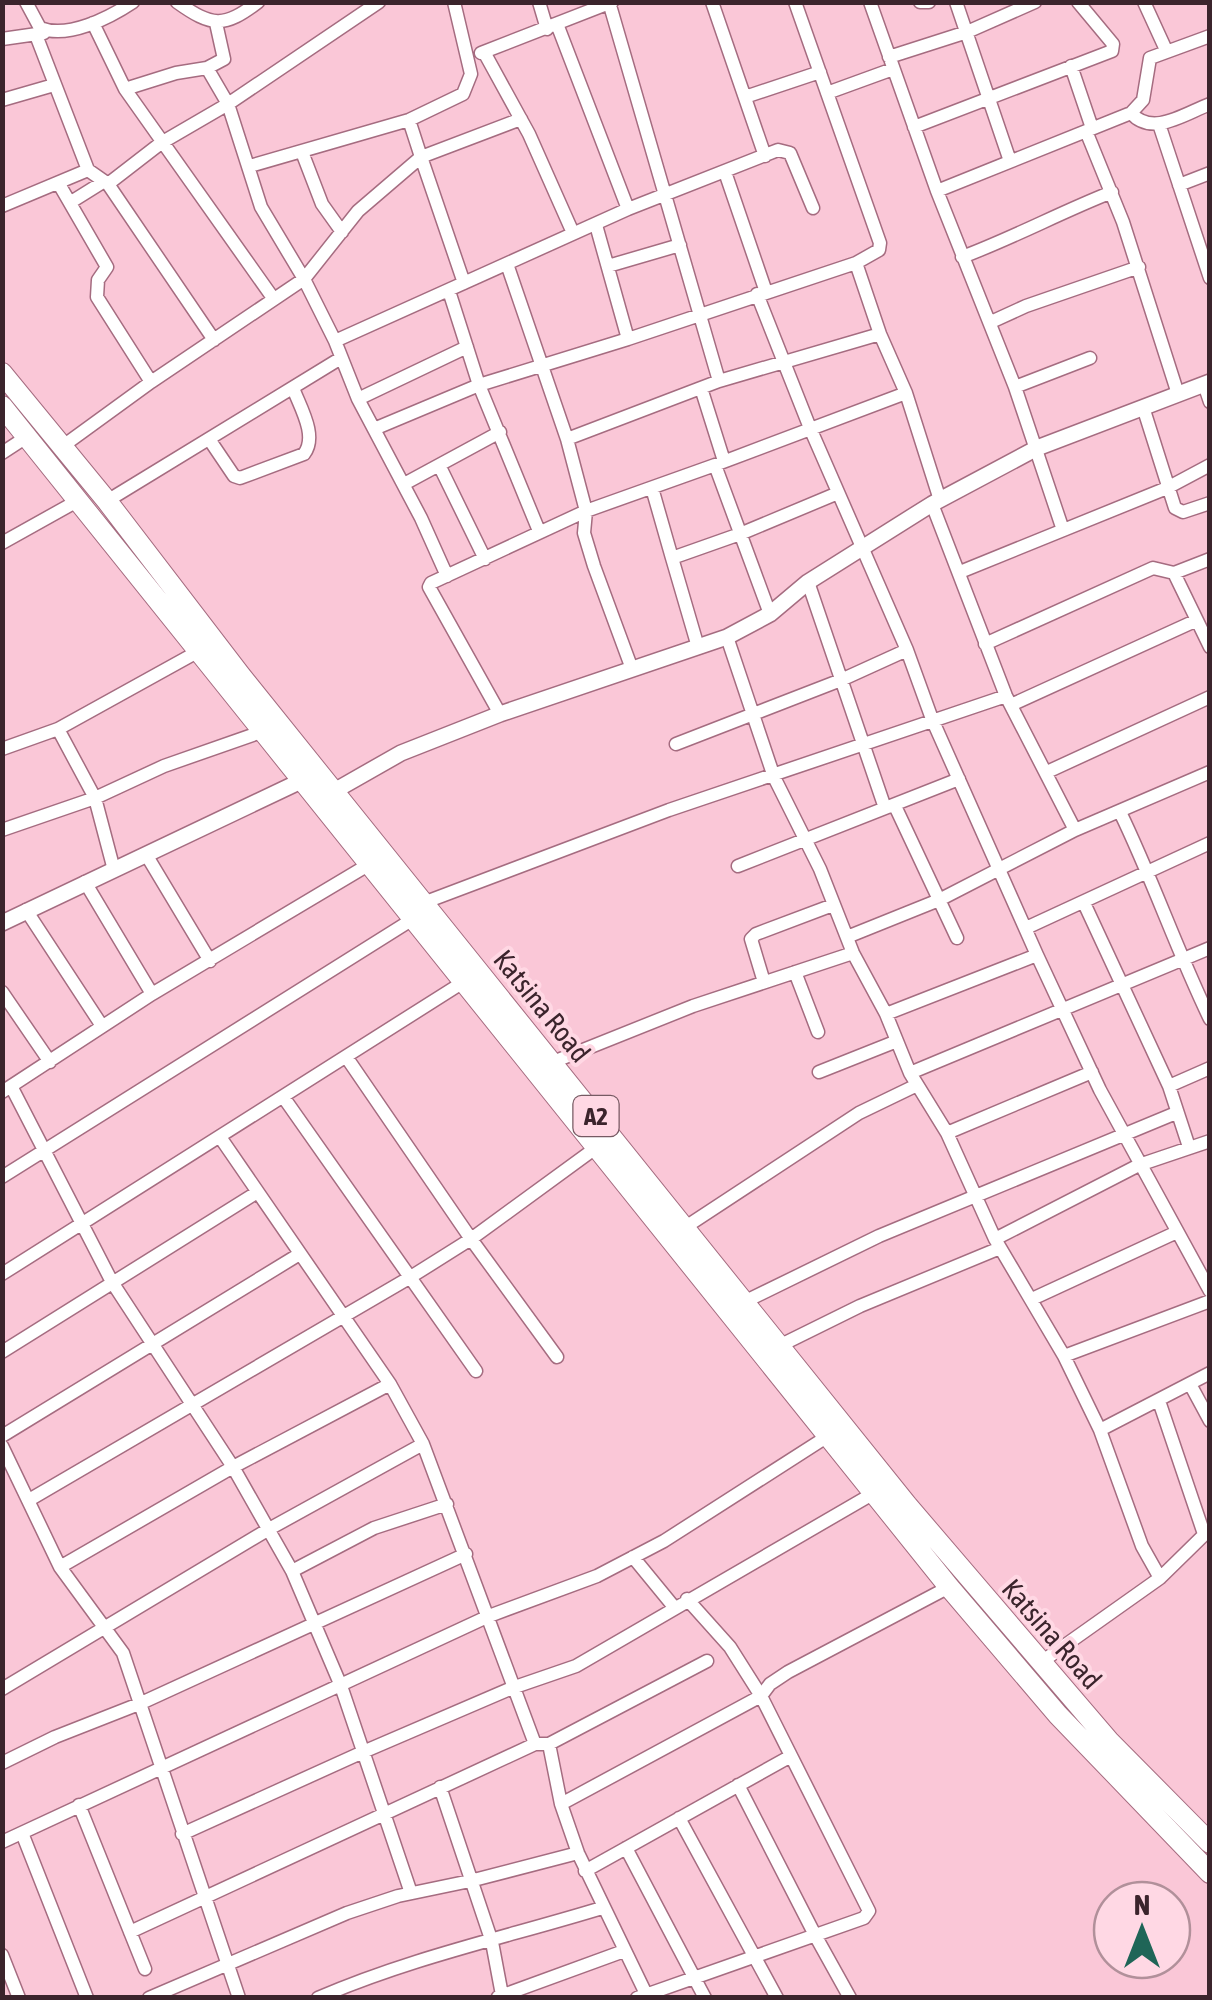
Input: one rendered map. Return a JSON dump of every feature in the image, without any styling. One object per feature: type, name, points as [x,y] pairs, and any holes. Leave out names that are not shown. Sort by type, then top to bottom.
[{"type":"highway","name":"Katsina Road","points":[[2,372],[241,676],[301,768],[336,790],[418,911],[553,1062],[779,1346],[1040,1663],[1121,1754],[1210,1843]]},
{"type":"highway","name":"A2","points":[[2,406],[264,731],[301,768],[368,865],[418,911],[465,981],[828,1436]]},
{"type":"highway","name":"Katsina Road","points":[[828,1436],[949,1587],[1058,1714],[1210,1873]]},
{"type":"street","points":[[26,2],[42,33],[54,85],[88,170],[105,183],[214,340]]},
{"type":"street","points":[[2,39],[93,23],[133,2]]},
{"type":"street","points":[[177,2],[196,16],[216,23],[240,16],[258,2]]},
{"type":"street","points":[[250,166],[409,120],[463,94],[471,74],[454,2]]},
{"type":"street","points":[[538,2],[552,26],[628,209]]},
{"type":"street","points":[[712,2],[765,156]]},
{"type":"street","points":[[374,429],[479,384],[628,340],[875,254],[880,243],[795,2]]},
{"type":"street","points":[[870,2],[937,192],[1015,386],[1063,530]]},
{"type":"street","points":[[920,2],[929,2]]},
{"type":"street","points":[[956,2],[1010,161]]},
{"type":"street","points":[[827,93],[1035,2]]},
{"type":"street","points":[[914,126],[1108,53],[1113,47],[1078,2]]},
{"type":"street","points":[[1144,2],[1166,50]]},
{"type":"street","points":[[71,202],[228,104],[378,3]]},
{"type":"street","points":[[469,57],[610,3],[719,381]]},
{"type":"street","points":[[93,23],[125,89],[273,298]]},
{"type":"street","points":[[125,89],[207,68],[224,59],[226,53],[216,23]]},
{"type":"street","points":[[937,192],[1131,113],[1142,100],[1150,58],[1210,36]]},
{"type":"street","points":[[484,52],[521,119],[573,233]]},
{"type":"street","points":[[1071,66],[1178,394]]},
{"type":"street","points":[[207,68],[228,104],[260,207],[304,278],[358,399],[447,576]]},
{"type":"street","points":[[745,97],[820,72]]},
{"type":"street","points":[[2,100],[54,85]]},
{"type":"street","points":[[1131,113],[1146,126],[1210,104]]},
{"type":"street","points":[[63,446],[304,278],[358,210],[421,157],[521,119]]},
{"type":"street","points":[[409,120],[464,284]]},
{"type":"street","points":[[1159,124],[1178,184],[1204,242],[1210,278]]},
{"type":"street","points":[[335,341],[628,209],[778,150],[790,153],[812,208]]},
{"type":"street","points":[[302,152],[322,204],[342,232]]},
{"type":"street","points":[[2,206],[88,170]]},
{"type":"street","points":[[726,172],[784,360],[907,650],[932,719],[1092,1072],[1210,1291]]},
{"type":"street","points":[[1178,184],[1210,173]]},
{"type":"street","points":[[59,184],[107,267],[98,280],[97,297],[151,382]]},
{"type":"street","points":[[962,257],[1012,239],[1072,207],[1112,192]]},
{"type":"street","points":[[596,224],[628,340]]},
{"type":"street","points":[[608,266],[680,245]]},
{"type":"street","points":[[856,263],[880,334],[906,392],[936,502],[984,644],[1008,700],[1075,830]]},
{"type":"street","points":[[507,264],[567,439],[586,511],[584,533],[594,566],[632,669]]},
{"type":"street","points":[[990,322],[1139,268]]},
{"type":"street","points":[[449,292],[479,384],[539,531]]},
{"type":"street","points":[[567,439],[719,381],[880,334]]},
{"type":"street","points":[[358,399],[467,347]]},
{"type":"street","points":[[107,501],[342,358]]},
{"type":"street","points":[[1015,386],[1090,358]]},
{"type":"street","points":[[336,790],[401,754],[500,714],[727,637],[770,614],[808,582],[936,502],[1037,448],[1207,383],[1210,402]]},
{"type":"street","points":[[209,439],[234,476],[240,478],[304,454],[310,447],[310,436],[293,388]]},
{"type":"street","points":[[702,388],[740,534],[770,614]]},
{"type":"street","points":[[500,714],[429,587],[586,511],[906,392]]},
{"type":"street","points":[[1142,408],[1166,488],[1178,511],[1210,503]]},
{"type":"street","points":[[404,484],[500,432]]},
{"type":"street","points":[[2,453],[28,436]]},
{"type":"street","points":[[960,572],[1166,488],[1210,465]]},
{"type":"street","points":[[440,467],[485,559]]},
{"type":"street","points":[[652,488],[698,647]]},
{"type":"street","points":[[672,558],[838,493]]},
{"type":"street","points":[[2,542],[79,500]]},
{"type":"street","points":[[984,644],[1153,568],[1174,572],[1210,558]]},
{"type":"street","points":[[1174,572],[1210,647]]},
{"type":"street","points":[[808,582],[863,745],[957,938]]},
{"type":"street","points":[[2,1177],[418,911],[669,810],[774,777],[932,719],[1008,700],[1201,624]]},
{"type":"street","points":[[727,637],[774,777],[806,840],[846,937],[914,1079],[947,1133],[997,1244],[1064,1356],[1100,1430],[1142,1546],[1160,1578]]},
{"type":"street","points":[[676,744],[907,650]]},
{"type":"street","points":[[2,749],[58,729],[200,651]]},
{"type":"street","points":[[1047,772],[1210,697]]},
{"type":"street","points":[[58,729],[95,798],[114,870]]},
{"type":"street","points":[[2,830],[264,731]]},
{"type":"street","points":[[2,924],[147,856],[301,768]]},
{"type":"street","points":[[846,937],[939,900],[1075,830],[1210,772]]},
{"type":"street","points":[[738,866],[959,780]]},
{"type":"street","points":[[1120,812],[1148,869],[1182,960],[1210,1020]]},
{"type":"street","points":[[1026,928],[1210,843]]},
{"type":"street","points":[[147,856],[210,961]]},
{"type":"street","points":[[368,865],[152,994],[7,1089],[112,1282],[233,1467],[292,1571],[341,1686],[412,1893]]},
{"type":"street","points":[[85,882],[152,994]]},
{"type":"street","points":[[1084,902],[1168,1086],[1189,1148]]},
{"type":"street","points":[[764,982],[751,940],[756,934],[833,905]]},
{"type":"street","points":[[26,910],[102,1026]]},
{"type":"street","points":[[684,1228],[914,1079],[1210,948]]},
{"type":"street","points":[[553,1062],[693,1006],[853,952]]},
{"type":"street","points":[[886,1014],[1037,954]]},
{"type":"street","points":[[795,972],[818,1032]]},
{"type":"street","points":[[2,1274],[465,981]]},
{"type":"street","points":[[2,992],[50,1062]]},
{"type":"street","points":[[820,1072],[897,1040]]},
{"type":"street","points":[[347,1058],[471,1239],[558,1357]]},
{"type":"street","points":[[1168,1086],[1210,1068]]},
{"type":"street","points":[[947,1133],[1092,1072]]},
{"type":"street","points":[[284,1098],[476,1371]]},
{"type":"street","points":[[744,1302],[823,1262],[973,1196],[1176,1113]]},
{"type":"street","points":[[220,1138],[390,1384],[422,1444],[489,1616],[512,1688],[542,1744],[585,1871],[644,1996],[864,1918],[869,1911],[761,1696],[730,1646],[687,1599]]},
{"type":"street","points":[[779,1346],[997,1244],[1140,1166],[1210,1140]]},
{"type":"street","points":[[29,1500],[409,1278],[471,1239],[597,1147]]},
{"type":"street","points":[[2,1352],[256,1193]]},
{"type":"street","points":[[1032,1299],[1178,1232]]},
{"type":"street","points":[[2,1436],[298,1255]]},
{"type":"street","points":[[1064,1356],[1210,1301]]},
{"type":"street","points":[[1100,1430],[1210,1373]]},
{"type":"street","points":[[60,1567],[233,1467],[390,1384]]},
{"type":"street","points":[[1190,1384],[1210,1421]]},
{"type":"street","points":[[1040,1663],[1160,1578],[1207,1532],[1159,1401]]},
{"type":"street","points":[[2,1842],[489,1616],[598,1576],[828,1436]]},
{"type":"street","points":[[2,1689],[270,1529],[422,1444]]},
{"type":"street","points":[[2,1446],[60,1567],[123,1653],[238,1998]]},
{"type":"street","points":[[182,1834],[512,1688],[576,1666],[874,1493]]},
{"type":"street","points":[[292,1571],[374,1528],[447,1504]]},
{"type":"street","points":[[2,1763],[466,1554]]},
{"type":"street","points":[[633,1557],[674,1607]]},
{"type":"street","points":[[561,1804],[761,1696],[788,1672],[949,1587]]},
{"type":"street","points":[[130,1932],[440,1787],[542,1744],[707,1661]]},
{"type":"street","points":[[585,1871],[791,1756]]},
{"type":"street","points":[[738,1786],[850,1998]]},
{"type":"street","points":[[440,1787],[492,1942],[499,1996],[624,1951]]},
{"type":"street","points":[[79,1805],[145,1969]]},
{"type":"street","points":[[680,1818],[777,1998]]},
{"type":"street","points":[[22,1832],[87,1998]]},
{"type":"street","points":[[626,1848],[705,1998]]},
{"type":"street","points":[[149,1998],[348,1912],[578,1853]]},
{"type":"street","points":[[318,1998],[402,1964],[492,1942],[602,1908]]},
{"type":"street","points":[[2,1955],[20,1998]]}]
